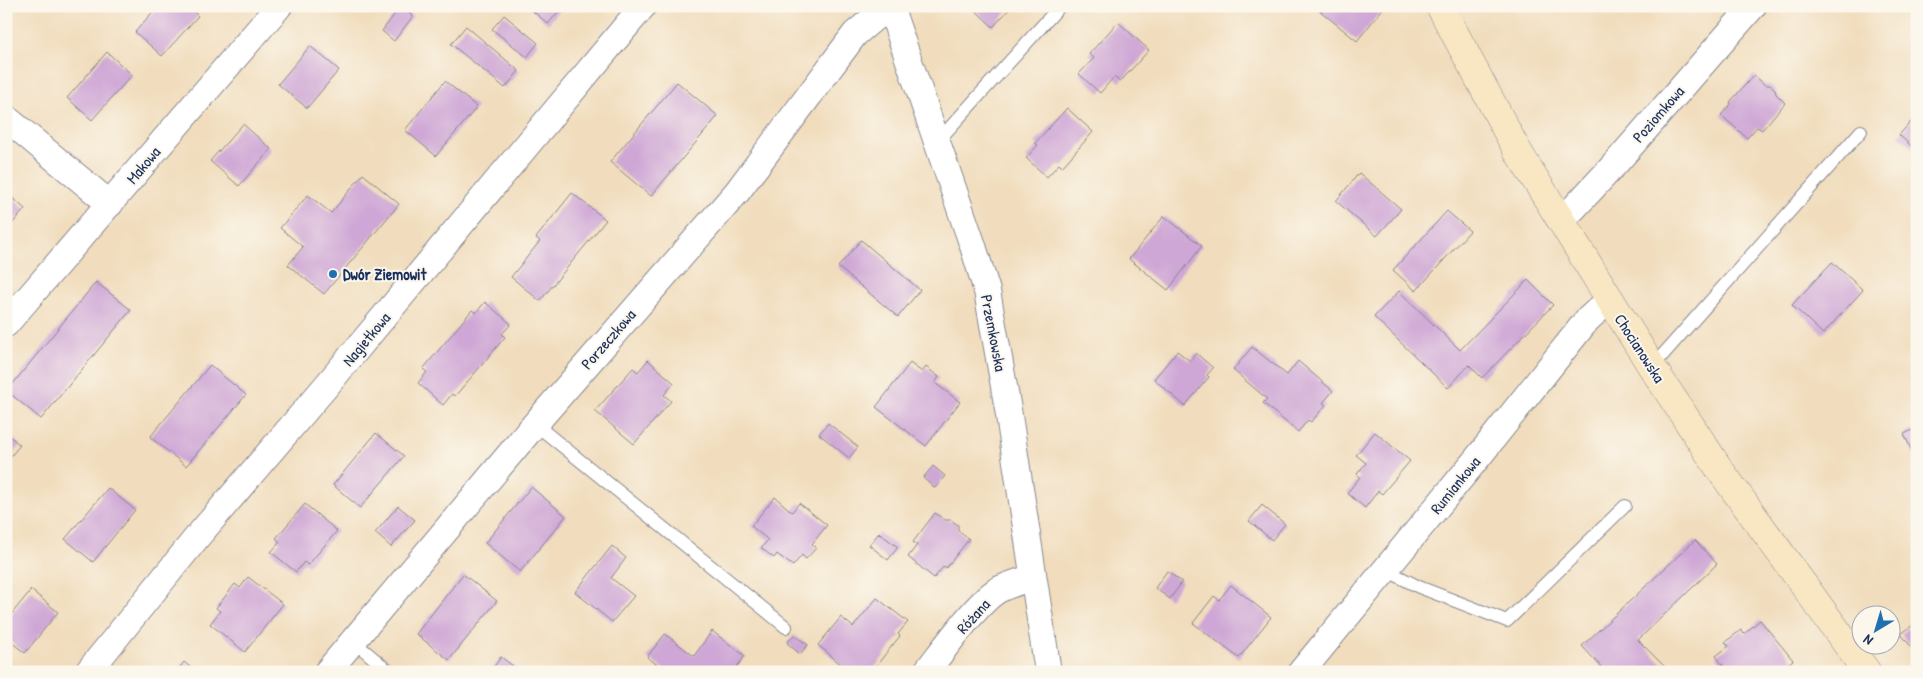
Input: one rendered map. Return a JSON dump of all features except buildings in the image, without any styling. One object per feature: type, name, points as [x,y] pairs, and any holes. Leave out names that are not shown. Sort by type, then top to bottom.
[{"type":"street","name":"Makowa","points":[[6,324],[278,6]]},
{"type":"street","name":"Nagietkowa","points":[[88,672],[198,536],[328,385],[643,6]]},
{"type":"street","name":"Chocianowska","points":[[1440,6],[1517,150],[1609,300],[1720,470],[1867,672]]},
{"type":"street","name":"Poziomkowa","points":[[1558,217],[1573,209],[1615,164],[1754,6]]},
{"type":"street","name":"Przemkowska","points":[[890,9],[937,142],[986,291],[1008,409],[1048,672]]},
{"type":"street","name":"Porzeczkowa","points":[[327,672],[535,424],[737,192],[855,34],[875,17],[890,9]]},
{"type":"street","points":[[6,118],[110,204]]},
{"type":"street","name":"Rumiankowa","points":[[1301,672],[1386,570],[1587,320],[1609,300]]},
{"type":"street","name":"Różana","points":[[926,672],[972,615],[993,593],[1033,578]]},
{"type":"lane","points":[[937,142],[1060,6]]},
{"type":"lane","points":[[1652,367],[1860,131]]},
{"type":"lane","points":[[535,424],[786,627]]},
{"type":"lane","points":[[1386,570],[1419,587],[1507,621],[1625,506]]},
{"type":"lane","points":[[353,641],[390,672]]},
{"type":"place","name":"Dwór Ziemowit","points":[[333,274]]}]
